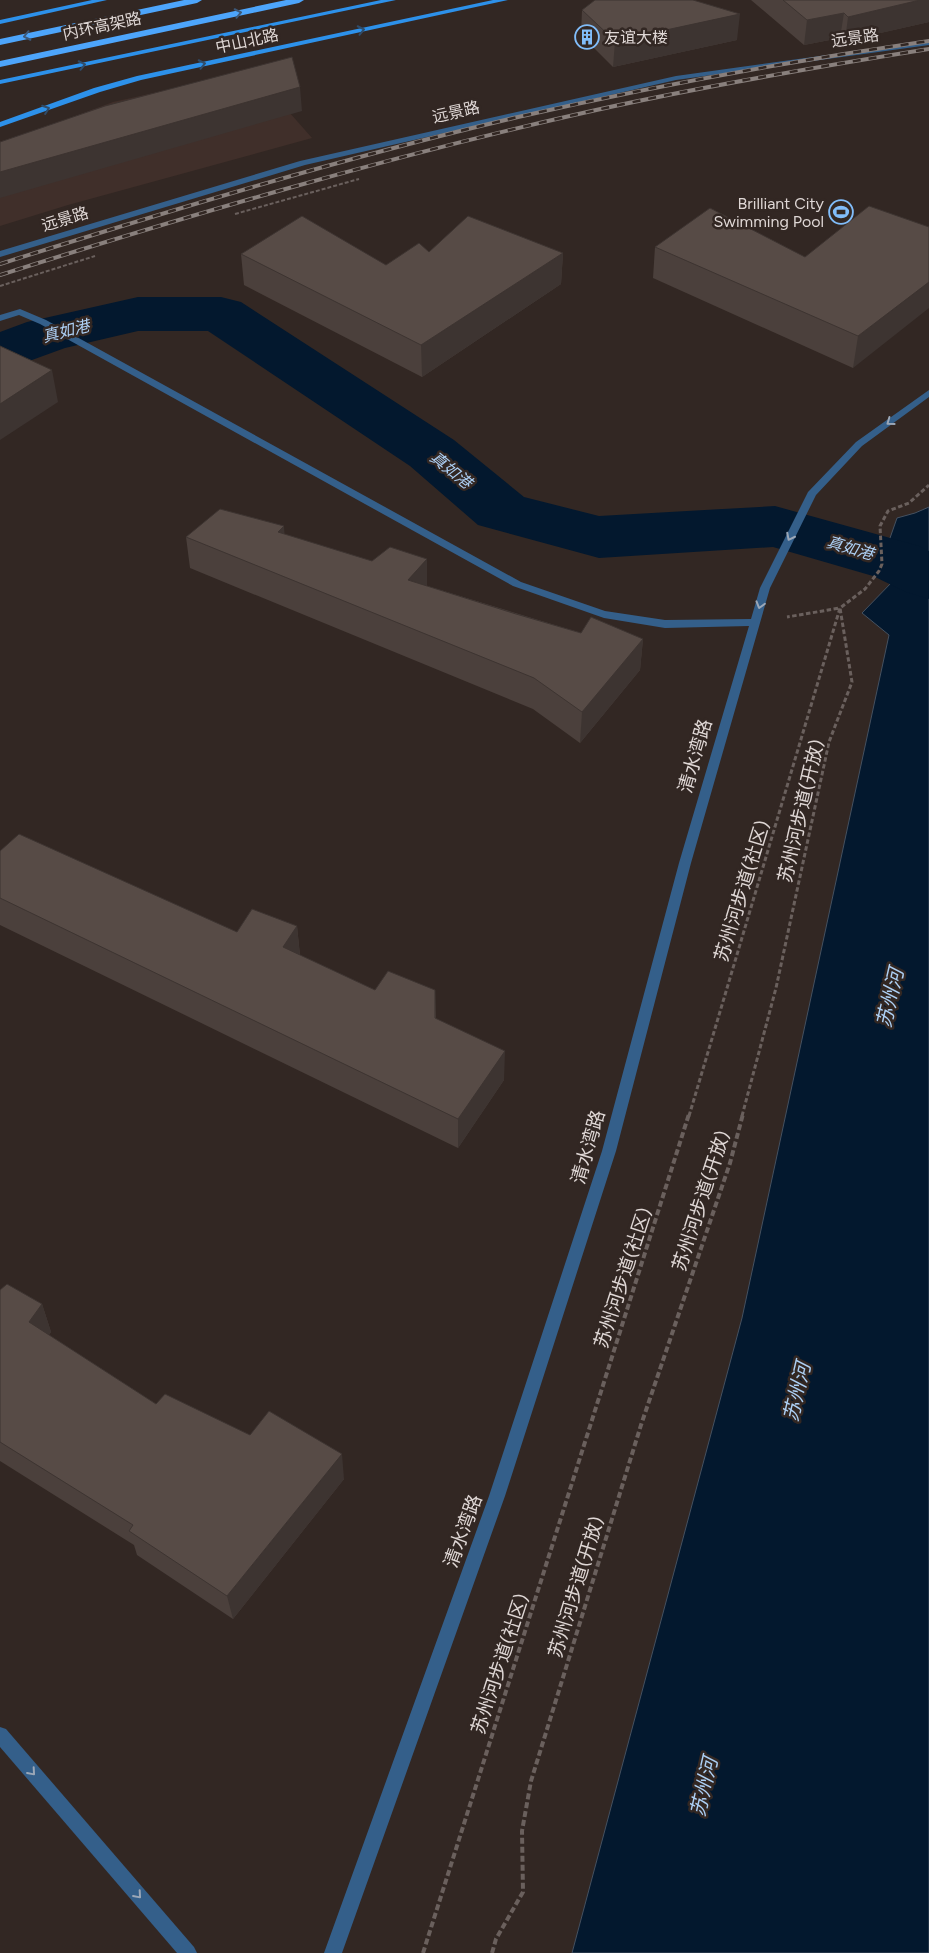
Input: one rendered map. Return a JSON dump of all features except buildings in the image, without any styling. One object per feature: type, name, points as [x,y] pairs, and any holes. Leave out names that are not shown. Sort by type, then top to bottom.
[{"type":"highway","name":"内环高架路","points":[[0,42],[197,0]]},
{"type":"highway","name":"内环高架路","points":[[0,64],[298,0]]},
{"type":"main road","points":[[0,22],[103,0]]},
{"type":"main road","name":"中山北路","points":[[0,82],[392,0]]},
{"type":"main road","name":"中山北路","points":[[0,125],[97,90],[140,78],[504,0]]},
{"type":"street","name":"远景路","points":[[0,254],[302,163],[667,80],[929,44]]},
{"type":"street","points":[[0,318],[20,312],[42,322],[518,584],[604,614],[665,624],[754,622]]},
{"type":"street","name":"清水湾路","points":[[334,1953],[497,1496],[609,1151],[685,863],[764,588],[812,494],[859,444],[929,393]]},
{"type":"street","points":[[3,1742],[188,1953]]},
{"type":"path","points":[[234,214],[365,178]]},
{"type":"path","points":[[0,286],[95,256]]},
{"type":"path","points":[[754,622],[840,608],[868,588],[881,570],[880,526],[888,511],[909,503],[929,485]]},
{"type":"path","name":"苏州河步道(社区)","points":[[423,1953],[706,1061],[840,608]]},
{"type":"path","name":"苏州河步道(开放)","points":[[492,1953],[496,1939],[522,1892],[522,1831],[530,1781],[638,1434],[730,1163],[776,988],[829,742],[852,682],[840,608]]},
{"type":"shaded area","points":[[253,71],[312,138],[68,205],[0,226],[0,144],[113,102]]},
{"type":"water","name":"苏州河","points":[[929,507],[929,1953],[572,1953],[742,1318],[889,635],[862,613],[894,580],[896,561],[890,538],[897,518]]},
{"type":"waterway","name":"真如港","points":[[0,352],[48,334],[138,314],[221,314],[432,453],[501,511],[599,537],[775,526],[896,561],[929,577]]},
{"type":"railway","points":[[0,264],[258,186],[387,150],[518,117],[723,75],[929,41]]},
{"type":"railway","points":[[0,275],[286,189],[501,132],[707,87],[929,49]]},
{"type":"place","name":"友谊大楼","points":[[587,37]]},
{"type":"place","name":"Brilliant City Swimming Pool","points":[[841,212]]}]
